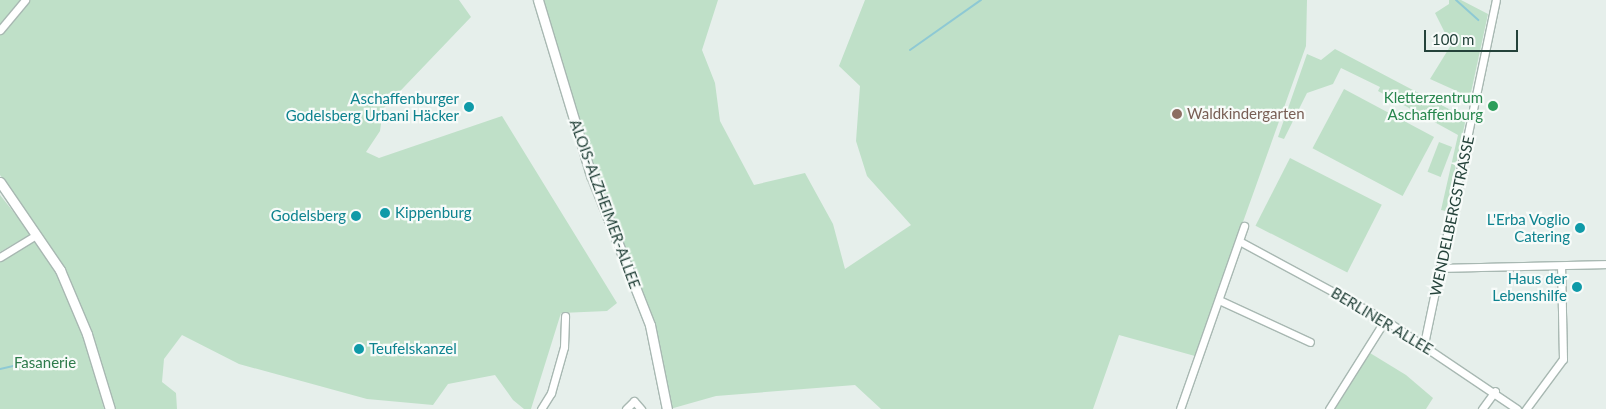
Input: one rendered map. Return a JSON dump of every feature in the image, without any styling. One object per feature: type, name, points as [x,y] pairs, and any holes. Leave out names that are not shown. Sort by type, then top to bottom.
[{"type":"street","points":[[0,30],[25,0]]},
{"type":"street","name":"ALOIS-ALZHEIMER-ALLEE","points":[[538,0],[591,174],[650,325],[666,409]]},
{"type":"street","name":"WENDELBERGSTRASSE","points":[[1424,344],[1496,0]]},
{"type":"street","points":[[0,182],[60,270],[86,334],[110,409]]},
{"type":"street","points":[[1180,409],[1241,242],[1244,226]]},
{"type":"street","points":[[0,257],[36,235]]},
{"type":"street","name":"BERLINER ALLEE","points":[[1241,242],[1385,320],[1494,391],[1517,409]]},
{"type":"street","points":[[1441,268],[1606,264]]},
{"type":"street","points":[[1526,409],[1563,359],[1561,266]]},
{"type":"street","points":[[1219,300],[1310,342]]},
{"type":"street","points":[[541,409],[551,393],[564,347],[565,316]]},
{"type":"street","points":[[1329,409],[1385,320]]},
{"type":"street","points":[[1482,409],[1494,391]]},
{"type":"street","points":[[626,409],[634,401],[641,409]]},
{"type":"green space","points":[[0,0],[459,0],[471,17],[383,109],[380,131],[366,152],[379,158],[502,116],[617,303],[607,311],[561,313],[531,409],[524,409],[513,400],[495,375],[448,384],[433,405],[367,399],[239,364],[182,335],[164,359],[162,382],[176,393],[177,409],[116,409],[64,268],[0,175]]},
{"type":"green space","points":[[542,0],[718,0],[702,50],[715,83],[720,121],[754,185],[805,173],[833,224],[845,269],[911,225],[867,176],[856,141],[860,86],[839,66],[865,0],[1307,0],[1306,46],[1195,356],[1119,335],[1093,409],[881,409],[855,385],[716,396],[670,409],[654,324],[596,173]]},
{"type":"green space","points":[[1449,0],[1461,0],[1488,14],[1470,97],[1430,79],[1451,45],[1435,13],[1449,4]]},
{"type":"green space","points":[[1335,49],[1466,118],[1446,211],[1441,210],[1458,135],[1378,91],[1380,87],[1341,68],[1333,84],[1307,93],[1284,139],[1278,137],[1307,54],[1321,60]]},
{"type":"green space","points":[[1344,89],[1434,137],[1403,196],[1313,148]]},
{"type":"green space","points":[[1439,142],[1452,147],[1441,177],[1428,172]]},
{"type":"green space","points":[[1290,158],[1382,205],[1347,272],[1255,226]]},
{"type":"green space","points":[[0,195],[31,234],[0,252]]},
{"type":"green space","name":"Fasanerie","points":[[35,239],[59,274],[90,355],[104,409],[0,409],[0,259]]},
{"type":"green space","points":[[1370,353],[1406,375],[1433,398],[1426,409],[1335,409]]},
{"type":"waterway","points":[[910,50],[981,0]]},
{"type":"waterway","points":[[1456,0],[1478,20]]},
{"type":"waterway","points":[[0,369],[26,363]]},
{"type":"place","name":"Kletterzentrum Aschaffenburg","points":[[1493,106]]},
{"type":"place","name":"Aschaffenburger Godelsberg Urbani Häcker","points":[[469,107]]},
{"type":"place","name":"Waldkindergarten","points":[[1177,114]]},
{"type":"place","name":"Kippenburg","points":[[385,213]]},
{"type":"place","name":"Godelsberg","points":[[356,216]]},
{"type":"place","name":"L'Erba Voglio Catering","points":[[1580,228]]},
{"type":"place","name":"Haus der Lebenshilfe","points":[[1577,287]]},
{"type":"place","name":"Teufelskanzel","points":[[359,349]]}]
